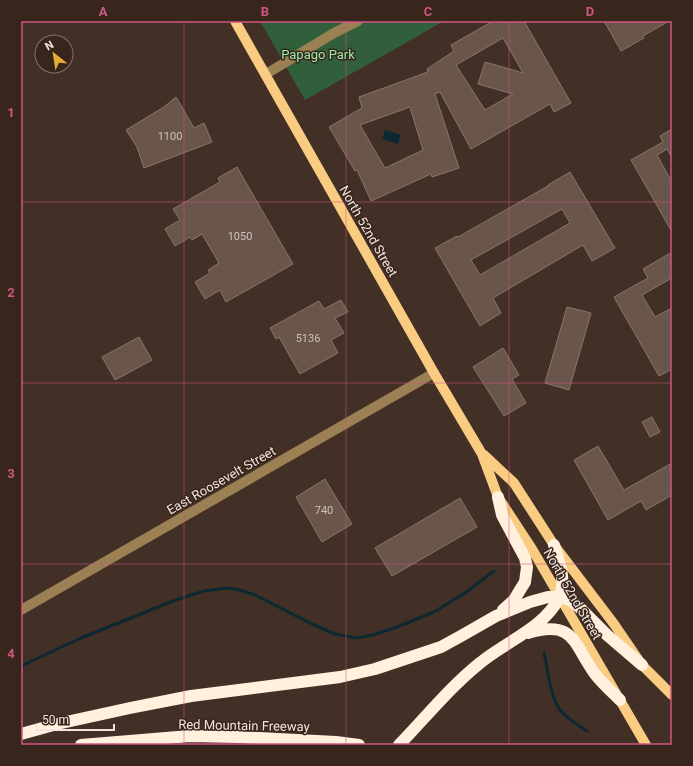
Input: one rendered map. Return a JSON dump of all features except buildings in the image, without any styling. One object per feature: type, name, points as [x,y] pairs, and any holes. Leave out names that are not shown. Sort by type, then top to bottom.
[{"type":"highway","points":[[496,616],[514,600],[525,582],[527,567],[526,558],[502,515],[498,496]]},
{"type":"highway","points":[[399,745],[480,662],[538,623],[553,607],[560,597],[562,589],[562,569],[554,545]]},
{"type":"highway","points":[[21,734],[110,712],[191,696],[340,677],[376,669],[441,647],[496,616],[530,602],[548,597],[560,597],[570,600],[607,635],[642,664]]},
{"type":"highway","points":[[516,637],[544,629],[552,629],[567,633],[577,644],[595,674],[620,700]]},
{"type":"highway","name":"Red Mountain Freeway","points":[[81,745],[190,736],[336,742],[359,745]]},
{"type":"main road","name":"North 52nd Street","points":[[235,21],[434,373],[482,454],[498,496],[532,549],[646,745]]},
{"type":"main road","name":"North 52nd Street","points":[[482,454],[514,483],[554,545],[614,624],[642,664],[672,695]]},
{"type":"street","points":[[266,74],[334,33],[358,21]]},
{"type":"street","name":"East Roosevelt Street","points":[[21,610],[434,373]]},
{"type":"green space","name":"Papago Park","points":[[260,21],[444,21],[305,100]]},
{"type":"water","points":[[385,130],[401,135],[398,144],[382,139]]},
{"type":"waterway","points":[[21,666],[81,638],[173,601],[204,591],[228,588],[255,595],[335,634],[357,638],[373,635],[434,612],[465,593],[494,571]]},
{"type":"waterway","points":[[544,653],[552,692],[558,707],[568,718],[587,731]]}]
